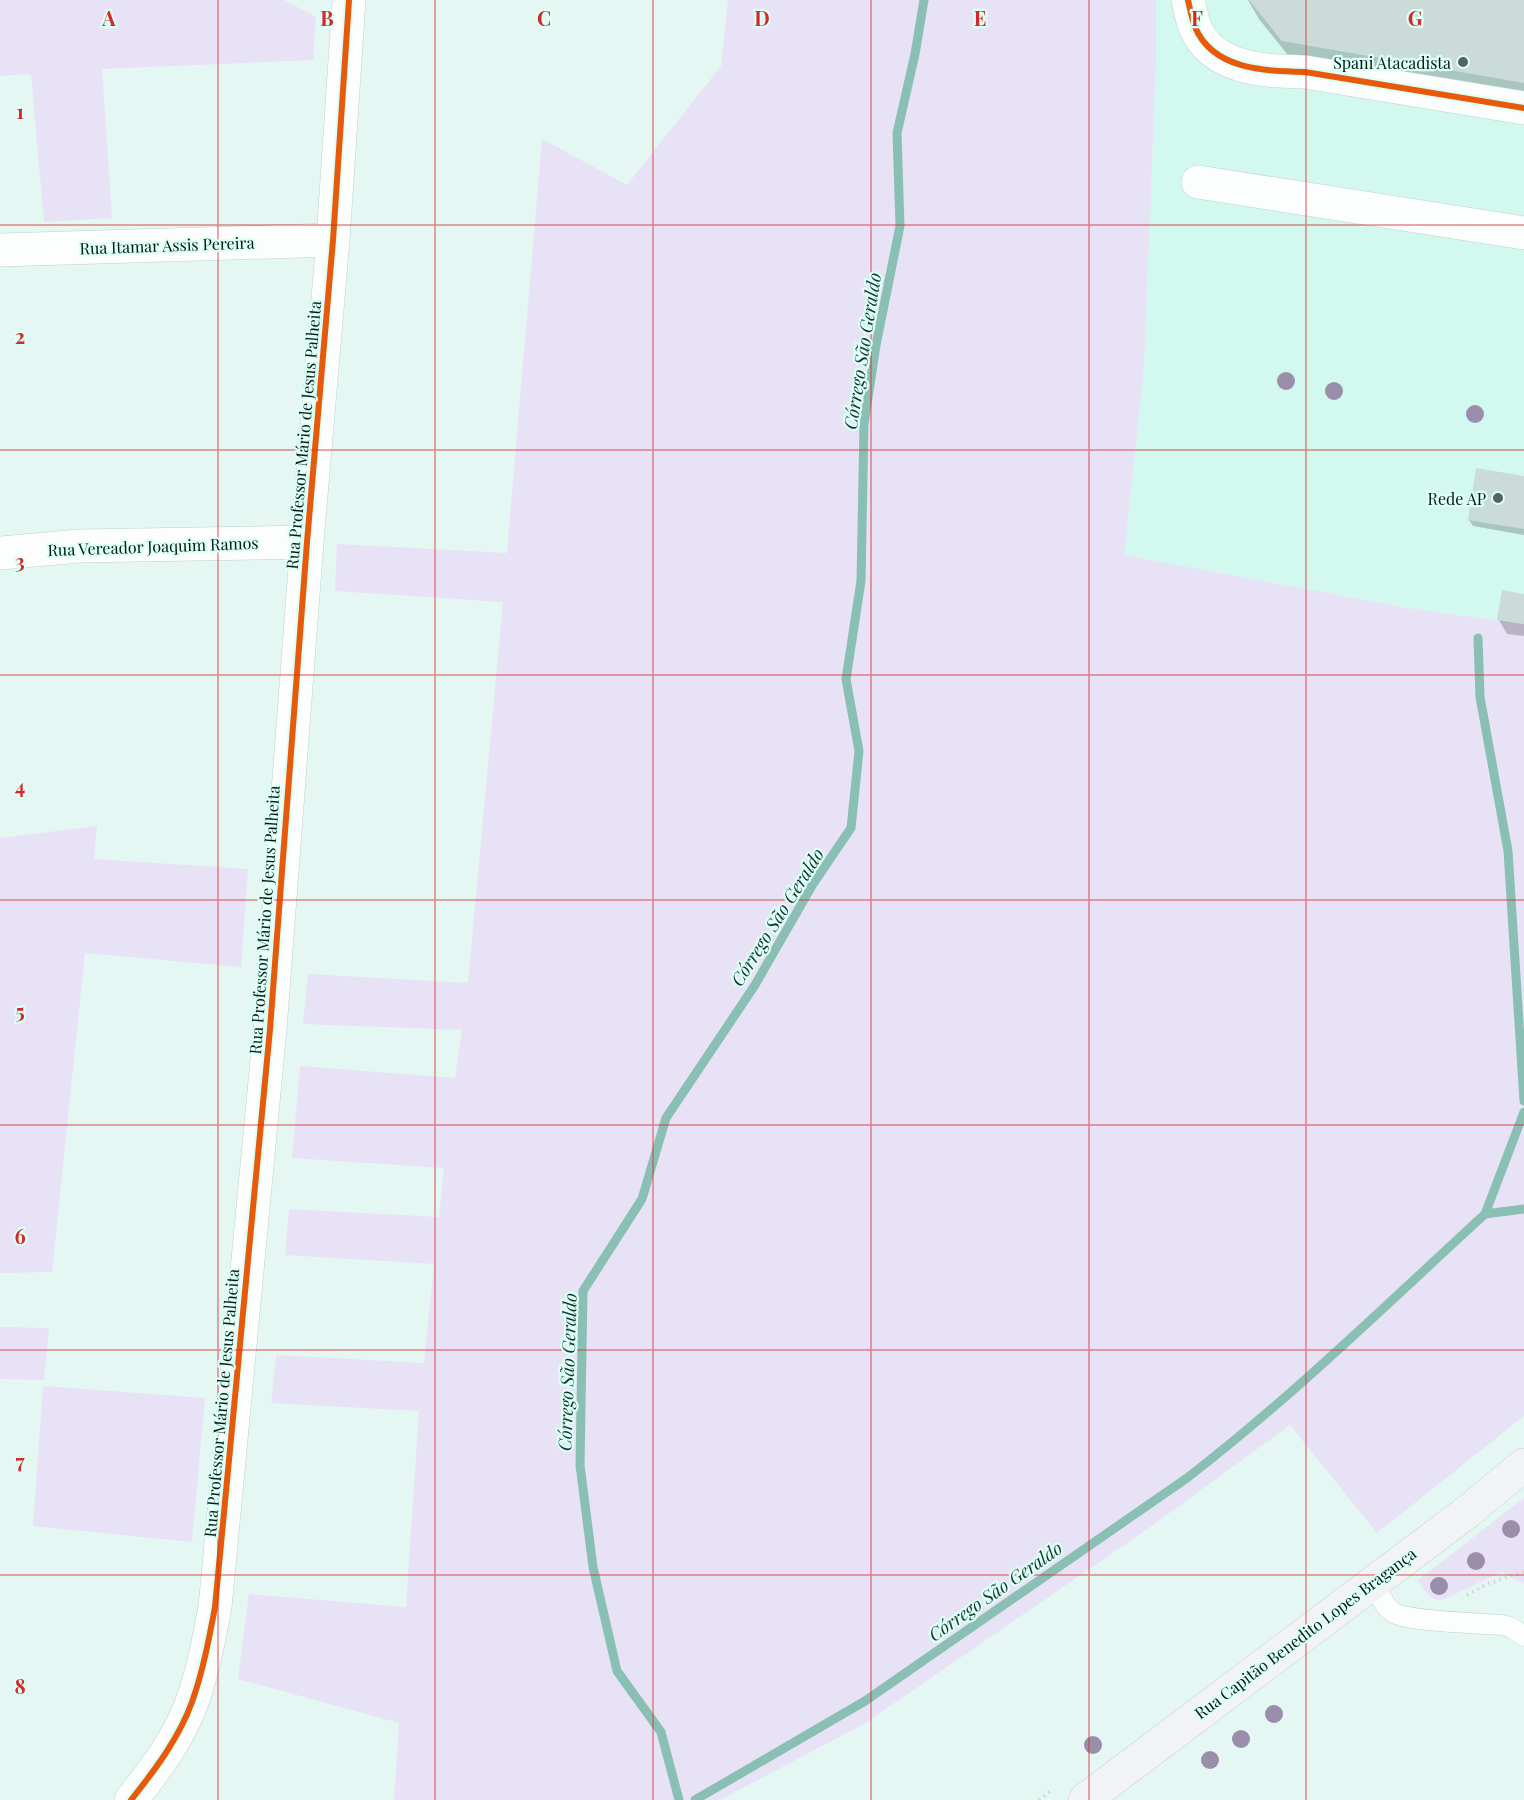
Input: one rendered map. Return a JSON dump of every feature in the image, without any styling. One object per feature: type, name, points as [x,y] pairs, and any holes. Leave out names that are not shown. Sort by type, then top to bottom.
[{"type":"main road","name":"Rua Capitão Benedito Lopes Bragança","points":[[1085,1800],[1471,1509],[1524,1465]]},
{"type":"street","points":[[1188,0],[1196,28],[1211,50],[1225,60],[1234,63],[1276,71],[1305,72],[1524,108]]},
{"type":"street","name":"Rua Professor Mário de Jesus Palheita","points":[[131,1800],[174,1739],[191,1704],[204,1664],[215,1607],[270,1029],[307,542],[333,240],[348,10]]},
{"type":"street","points":[[1198,182],[1524,233]]},
{"type":"street","name":"Rua Itamar Assis Pereira","points":[[0,250],[333,240]]},
{"type":"street","name":"Rua Vereador Joaquim Ramos","points":[[0,553],[80,546],[307,542]]},
{"type":"lane","points":[[1374,1582],[1385,1604],[1395,1614],[1424,1619],[1502,1625],[1524,1636]]},
{"type":"path","points":[[1424,1619],[1489,1583],[1524,1572]]},
{"type":"shaded area","points":[[0,0],[284,0],[316,17],[313,60],[102,69],[112,218],[44,222],[31,74],[0,76]]},
{"type":"shaded area","points":[[728,0],[1156,0],[1156,63],[1144,368],[1124,555],[1407,608],[1524,624],[1524,1416],[1377,1533],[1290,1425],[1146,1530],[864,1724],[720,1800],[394,1800],[399,1723],[238,1679],[249,1594],[406,1607],[419,1411],[271,1403],[276,1355],[424,1363],[434,1264],[285,1255],[289,1209],[439,1217],[444,1168],[292,1158],[300,1066],[455,1078],[462,1030],[303,1024],[308,974],[468,983],[503,602],[335,591],[337,544],[507,553],[542,139],[627,185],[721,66]]},
{"type":"shaded area","points":[[1156,0],[1524,0],[1524,624],[1407,608],[1124,555],[1144,368],[1156,63]]},
{"type":"shaded area","points":[[97,826],[94,859],[248,869],[241,967],[85,953],[52,1272],[0,1273],[0,838]]},
{"type":"shaded area","points":[[0,1327],[49,1328],[44,1380],[0,1379]]},
{"type":"shaded area","points":[[43,1386],[205,1398],[192,1542],[33,1526]]},
{"type":"shaded area","points":[[1524,1498],[1524,1584],[1502,1572],[1442,1600],[1437,1600],[1427,1594],[1418,1580]]},
{"type":"building","name":"Spani Atacadista","points":[[1249,0],[1524,0],[1524,83],[1282,41]]},
{"type":"building","name":"Rede AP","points":[[1476,468],[1524,476],[1524,529],[1468,520]]},
{"type":"building","points":[[1502,590],[1524,594],[1524,624],[1497,620]]},
{"type":"waterway","name":"Córrego São Geraldo","points":[[679,1800],[661,1732],[617,1671],[593,1567],[580,1465],[583,1291],[642,1199],[666,1118],[755,985],[813,884],[851,828],[859,751],[846,679],[861,581],[864,424],[876,345],[900,226],[897,133],[915,54],[924,0]]},
{"type":"waterway","points":[[1478,638],[1480,697],[1508,851],[1524,1101]]},
{"type":"waterway","points":[[1485,1214],[1524,1112]]},
{"type":"waterway","name":"Córrego São Geraldo","points":[[695,1800],[865,1701],[1187,1478],[1302,1383],[1485,1214],[1524,1209]]},
{"type":"cycle path","points":[[131,1800],[166,1753],[187,1715],[203,1667],[215,1607],[270,1029],[307,542],[333,240],[349,0]]},
{"type":"cycle path","points":[[1188,0],[1195,27],[1203,41],[1214,52],[1242,65],[1273,71],[1305,72],[1524,108]]},
{"type":"place","name":"Spani Atacadista","points":[[1463,62]]},
{"type":"place","name":"Rede AP","points":[[1498,498]]}]
